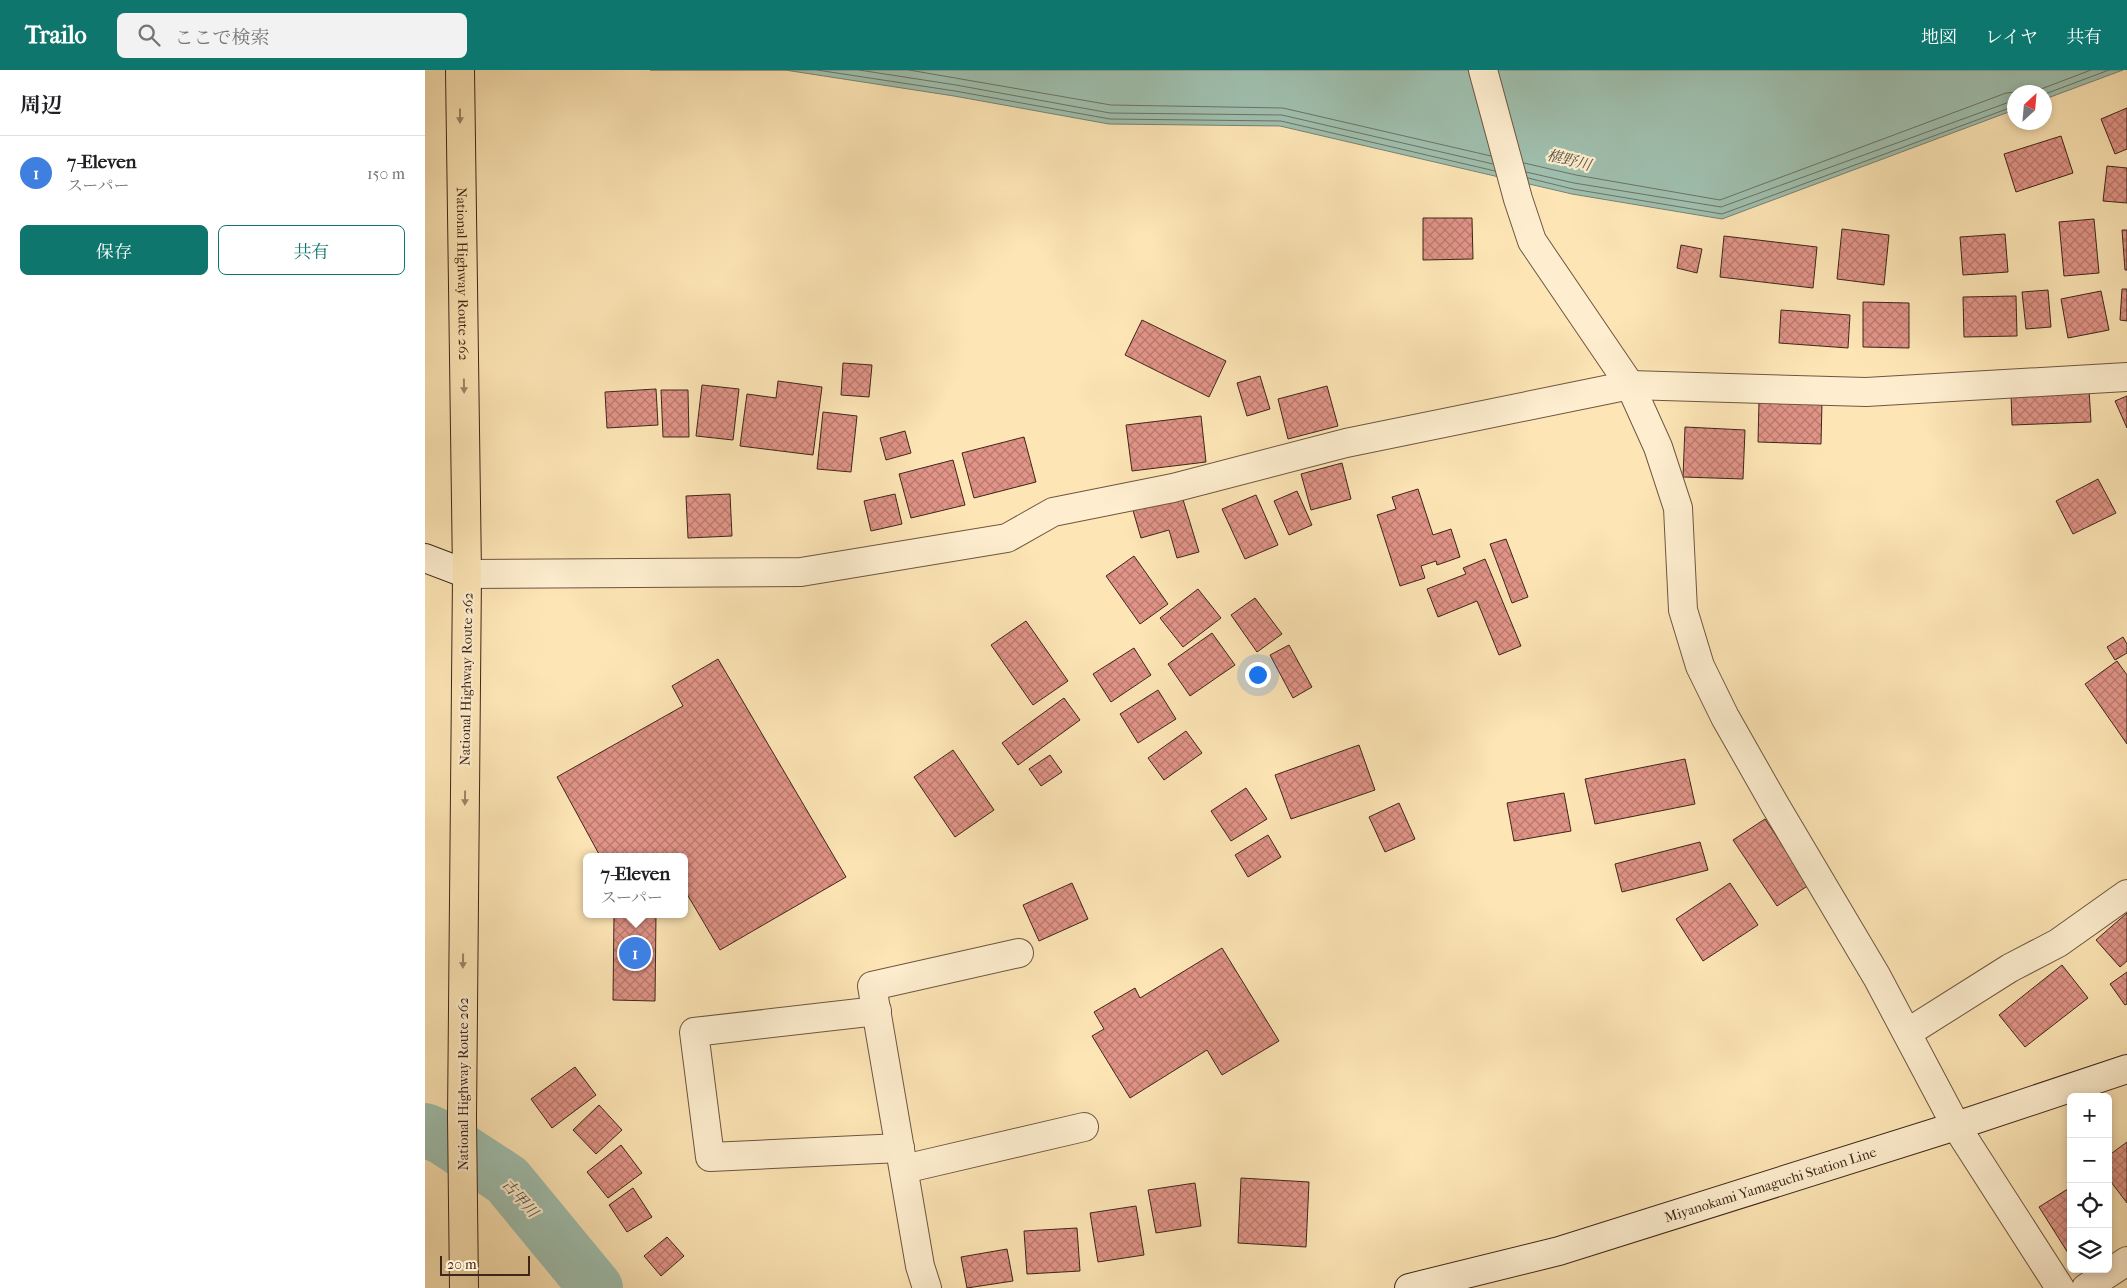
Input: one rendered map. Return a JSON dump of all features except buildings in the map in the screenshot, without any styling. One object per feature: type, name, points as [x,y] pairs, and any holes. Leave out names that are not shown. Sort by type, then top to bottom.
[{"type":"highway","name":"National Highway Route 262","points":[[460,70],[467,574],[462,1118],[464,1288]]},
{"type":"street","points":[[1483,70],[1518,198],[1532,241],[1630,386],[1658,447],[1678,508],[1683,610],[1700,666],[1729,725],[1877,977],[1956,1126],[2061,1288]]},
{"type":"street","points":[[425,558],[467,574],[801,572],[1007,538],[1053,512],[1173,488],[1347,443],[1630,386],[1866,392],[2127,377]]},
{"type":"street","points":[[1907,1033],[2010,968],[2058,943],[2127,894]]},
{"type":"street","points":[[927,1288],[920,1266],[872,986],[1019,953]]},
{"type":"street","points":[[877,1011],[695,1032],[710,1157],[902,1159],[1084,1127]]},
{"type":"street","name":"Miyanokami Yamaguchi Station Line","points":[[1409,1288],[1559,1251],[1956,1126],[2127,1069]]},
{"type":"street","points":[[2087,1288],[2127,1261]]},
{"type":"water","name":"椹野川","points":[[785,70],[2123,70],[2052,96],[2052,85],[2007,85],[2007,113],[1722,219],[1572,194],[1280,126],[1109,124],[954,96]]},
{"type":"waterway","name":"古甲川","points":[[425,1130],[443,1138],[507,1180],[596,1288]]},
{"type":"place","name":"7-Eleven","points":[[635,953]]}]
